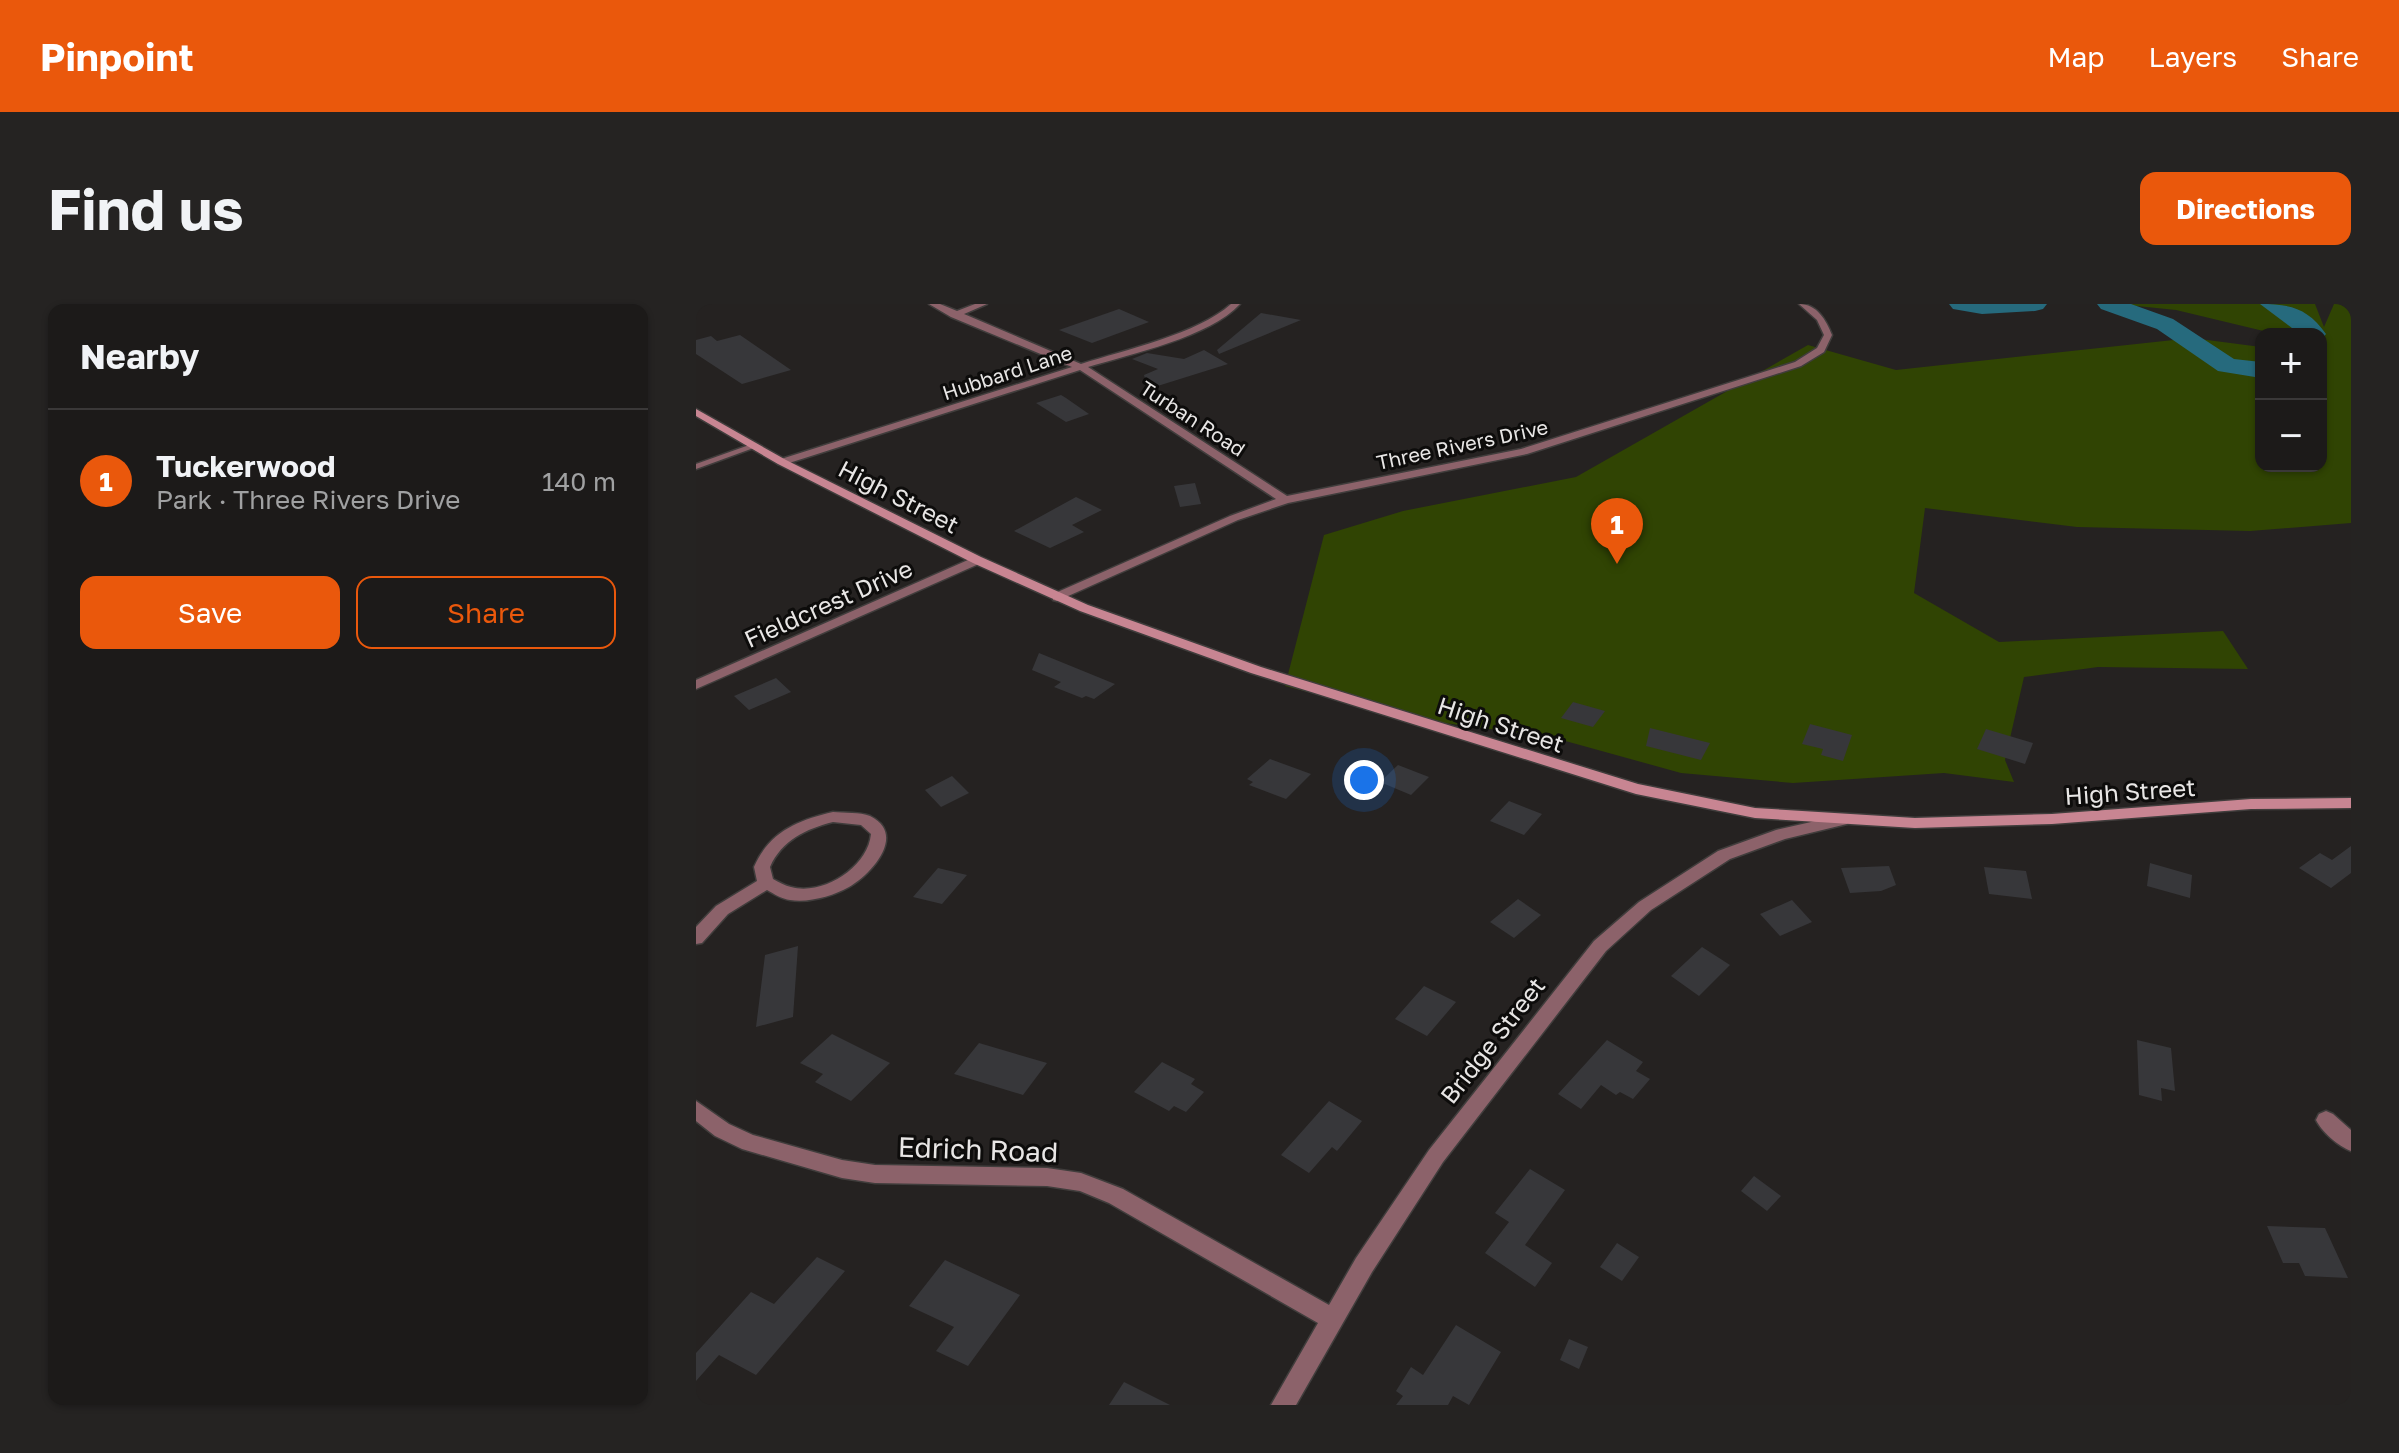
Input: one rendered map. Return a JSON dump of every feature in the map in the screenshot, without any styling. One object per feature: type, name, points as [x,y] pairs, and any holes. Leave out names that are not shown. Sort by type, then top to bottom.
[{"type":"street","name":"Turban Road","points":[[933,304],[1081,367],[1285,500]]},
{"type":"street","points":[[954,315],[983,304]]},
{"type":"street","name":"Hubbard Lane","points":[[782,462],[1203,326],[1222,317],[1236,304]]},
{"type":"street","name":"Three Rivers Drive","points":[[1057,597],[1234,518],[1285,500],[1523,452],[1798,364],[1821,350],[1828,335],[1821,319],[1803,304]]},
{"type":"street","name":"High Street","points":[[696,412],[782,462],[1057,597],[1243,666],[1602,780],[1740,810],[1842,820],[1986,822],[2251,804],[2351,803]]},
{"type":"street","name":"Fieldcrest Drive","points":[[696,685],[977,560]]},
{"type":"street","points":[[846,817],[868,822],[879,833],[879,849],[875,858],[858,874],[833,887],[793,894],[781,892],[766,883],[762,867],[765,857],[781,839],[805,825],[846,817]]},
{"type":"street","name":"Bridge Street","points":[[1283,1405],[1380,1240],[1445,1143],[1600,946],[1645,906],[1724,855],[1782,834],[1842,820]]},
{"type":"street","points":[[696,938],[722,910],[766,883]]},
{"type":"street","name":"Edrich Road","points":[[696,1109],[722,1130],[749,1143],[842,1169],[875,1174],[1047,1177],[1081,1182],[1116,1196],[1332,1319]]},
{"type":"street","points":[[2326,1120],[2351,1142]]},
{"type":"lane","points":[[696,467],[755,446]]},
{"type":"green space","points":[[2117,304],[2315,304],[2324,327],[2334,304],[2351,304],[2351,523],[2250,531],[2077,527],[1925,508],[1914,593],[1999,642],[2223,631],[2248,669],[2098,667],[2024,677],[2005,760],[2014,782],[1944,773],[1793,783],[1681,773],[1551,737],[1406,718],[1285,686],[1324,535],[1403,511],[1576,477],[1808,345],[1896,370],[2192,338],[2255,346],[2255,472],[2327,472],[2327,328],[2255,329],[2176,310]]},
{"type":"building","points":[[1119,309],[1149,322],[1092,343],[1059,330]]},
{"type":"building","points":[[1261,313],[1301,320],[1219,354],[1217,350]]},
{"type":"building","points":[[740,335],[791,370],[742,384],[696,354],[696,340],[711,336],[717,341]]},
{"type":"building","points":[[1204,350],[1228,364],[1148,389],[1144,375],[1158,369],[1132,359],[1147,353],[1184,359]]},
{"type":"building","points":[[1061,395],[1089,414],[1066,422],[1036,403]]},
{"type":"building","points":[[1195,483],[1201,504],[1180,507],[1174,486]]},
{"type":"building","points":[[1076,497],[1102,510],[1072,525],[1084,532],[1050,548],[1014,531]]},
{"type":"building","points":[[1039,653],[1115,684],[1094,699],[1082,698],[1054,687],[1061,682],[1032,670]]},
{"type":"building","points":[[776,678],[791,692],[749,710],[734,696]]},
{"type":"building","points":[[1573,702],[1605,711],[1593,727],[1561,718]]},
{"type":"building","points":[[1810,724],[1852,735],[1843,761],[1821,755],[1823,749],[1802,744]]},
{"type":"building","points":[[1650,728],[1710,743],[1701,760],[1646,746]]},
{"type":"building","points":[[1986,729],[2033,743],[2025,764],[1977,749]]},
{"type":"building","points":[[1270,759],[1311,774],[1286,799],[1249,785],[1253,782],[1247,779]]},
{"type":"building","points":[[1398,765],[1429,777],[1411,795],[1380,782]]},
{"type":"building","points":[[952,776],[969,793],[941,807],[925,790]]},
{"type":"building","points":[[1509,801],[1542,814],[1524,835],[1490,821]]},
{"type":"building","points":[[2351,846],[2351,873],[2331,888],[2299,868],[2320,853],[2332,860]]},
{"type":"building","points":[[2150,863],[2192,875],[2190,898],[2147,886]]},
{"type":"building","points":[[1889,866],[1896,885],[1881,891],[1850,893],[1841,868]]},
{"type":"building","points":[[1984,867],[2026,871],[2032,899],[1989,894]]},
{"type":"building","points":[[938,868],[967,875],[942,904],[913,897]]},
{"type":"building","points":[[1518,899],[1541,915],[1514,938],[1490,922]]},
{"type":"building","points":[[1792,900],[1812,922],[1780,936],[1760,914]]},
{"type":"building","points":[[798,946],[793,1017],[756,1027],[765,955]]},
{"type":"building","points":[[1702,947],[1730,965],[1699,996],[1671,976]]},
{"type":"building","points":[[1424,986],[1456,1002],[1427,1036],[1395,1019]]},
{"type":"building","points":[[832,1034],[890,1063],[851,1101],[815,1082],[823,1074],[800,1063]]},
{"type":"building","points":[[1607,1040],[1643,1062],[1636,1071],[1650,1079],[1633,1099],[1620,1092],[1616,1095],[1601,1085],[1581,1109],[1558,1094]]},
{"type":"building","points":[[2137,1040],[2171,1048],[2175,1091],[2161,1088],[2162,1101],[2139,1095]]},
{"type":"building","points":[[979,1043],[1047,1063],[1023,1095],[954,1074]]},
{"type":"building","points":[[1162,1062],[1195,1079],[1191,1084],[1204,1092],[1186,1112],[1174,1106],[1169,1111],[1134,1092]]},
{"type":"building","points":[[1329,1101],[1362,1121],[1337,1151],[1332,1147],[1309,1173],[1281,1155]]},
{"type":"building","points":[[1530,1169],[1565,1190],[1525,1245],[1552,1263],[1535,1287],[1485,1253],[1509,1222],[1495,1213]]},
{"type":"building","points":[[1754,1176],[1781,1196],[1767,1211],[1741,1191]]},
{"type":"building","points":[[2267,1226],[2325,1228],[2348,1278],[2305,1276],[2299,1263],[2283,1263]]},
{"type":"building","points":[[1617,1243],[1639,1257],[1622,1281],[1600,1267]]},
{"type":"building","points":[[817,1257],[845,1271],[756,1375],[719,1355],[696,1381],[696,1353],[751,1292],[774,1304]]},
{"type":"building","points":[[945,1260],[1020,1295],[968,1366],[936,1351],[954,1327],[909,1306]]},
{"type":"building","points":[[1456,1325],[1501,1352],[1469,1405],[1453,1396],[1448,1405],[1396,1405],[1403,1396],[1396,1391],[1411,1367],[1423,1375]]},
{"type":"building","points":[[1569,1339],[1588,1347],[1579,1369],[1560,1360]]},
{"type":"building","points":[[1124,1382],[1170,1405],[1109,1405]]},
{"type":"waterway","points":[[1961,304],[1982,307],[2035,304]]},
{"type":"waterway","points":[[2109,304],[2165,324],[2227,366],[2255,369]]},
{"type":"waterway","points":[[2272,304],[2308,328]]},
{"type":"place","name":"Tuckerwood","points":[[1617,564]]}]
